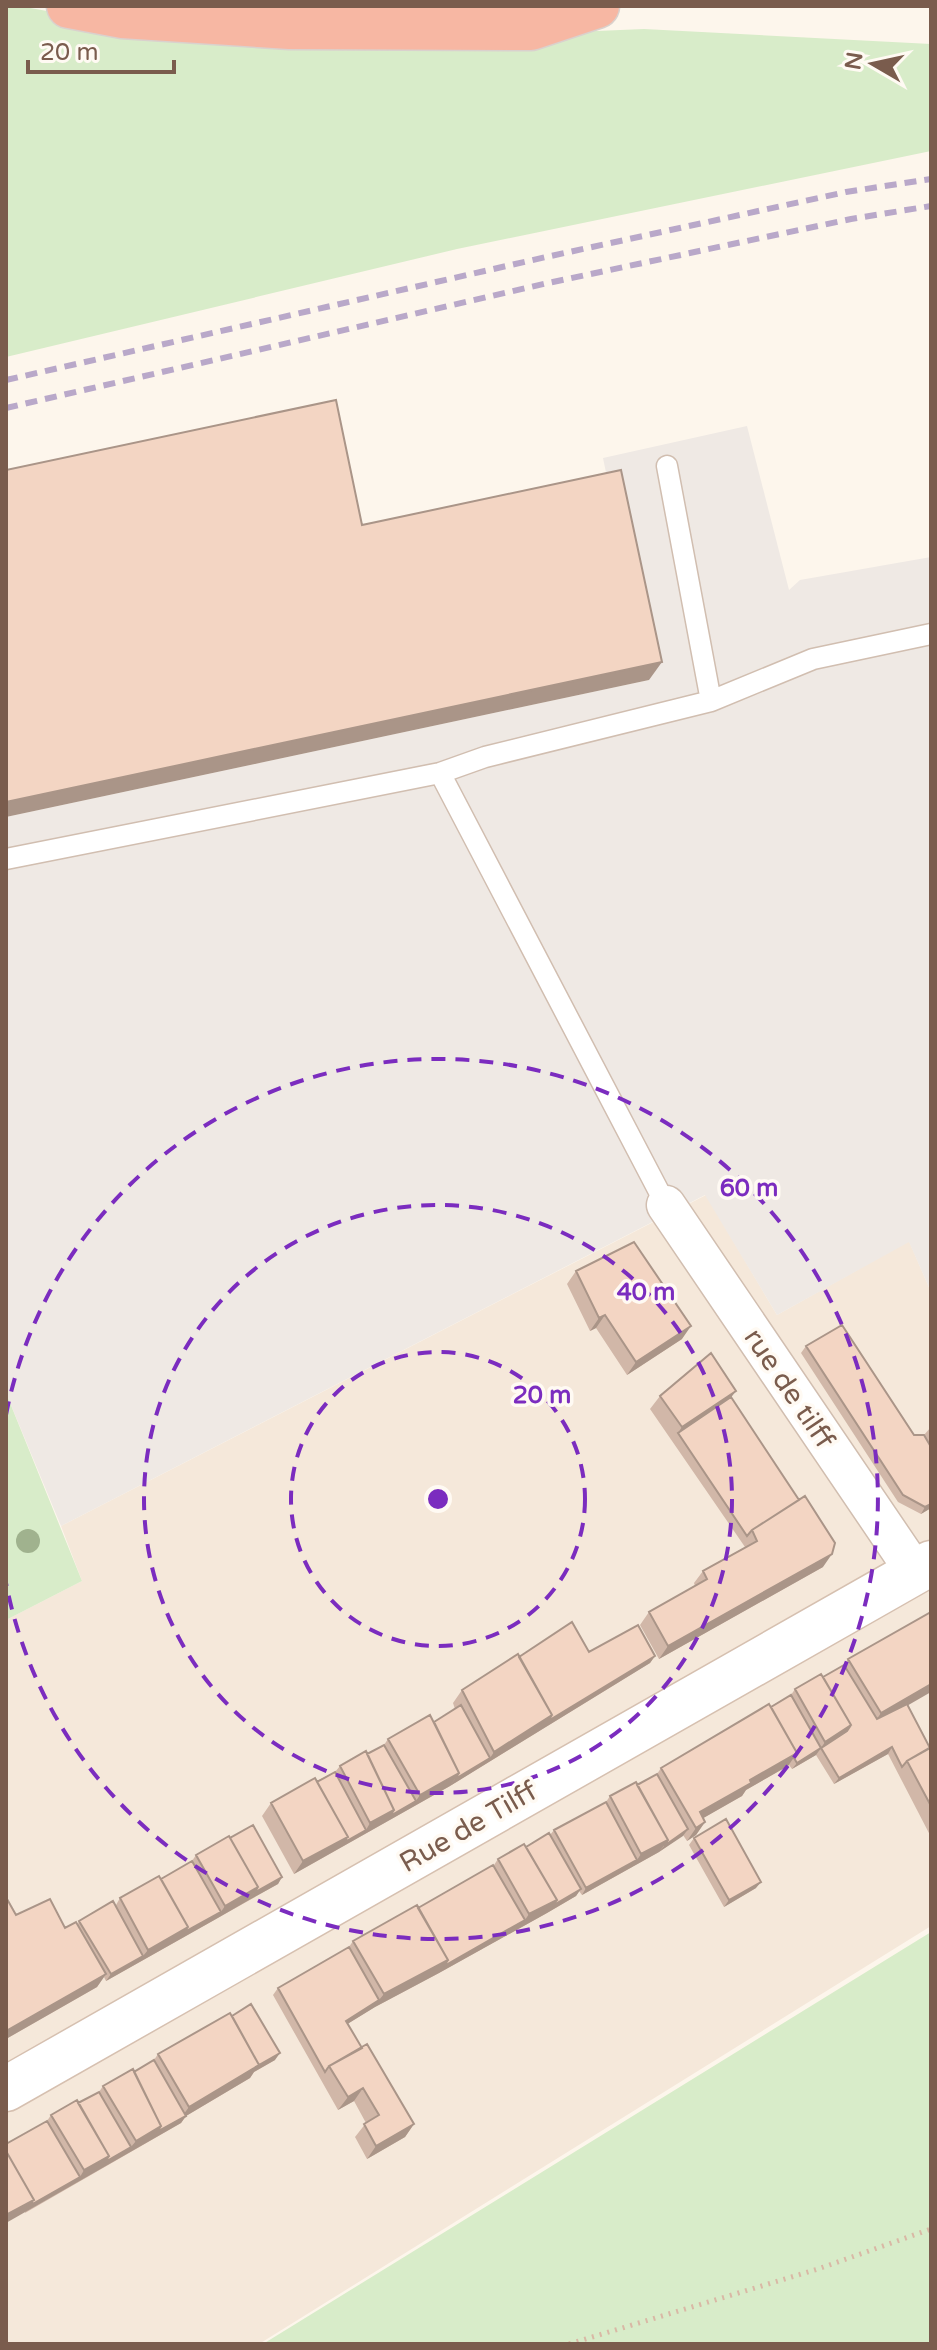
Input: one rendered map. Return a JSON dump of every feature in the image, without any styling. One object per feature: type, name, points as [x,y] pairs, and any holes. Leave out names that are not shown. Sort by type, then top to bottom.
[{"type":"highway","points":[[69,6],[122,16],[290,27],[516,28],[531,28],[597,6]]},
{"type":"main road","name":"Rue de Tilff","points":[[6,2089],[923,1567]]},
{"type":"street","name":"rue de tilff","points":[[666,1205],[923,1567]]},
{"type":"lane","points":[[667,466],[711,701]]},
{"type":"lane","points":[[6,859],[440,773],[485,757],[711,701],[813,659],[931,634]]},
{"type":"lane","points":[[440,773],[666,1205]]},
{"type":"path","points":[[569,2344],[818,2269],[931,2229]]},
{"type":"shaded area","points":[[747,426],[789,590],[800,580],[931,557],[931,1292],[909,1242],[777,1315],[705,1195],[61,1526],[6,1393],[6,817],[649,680],[603,458]]},
{"type":"shaded area","points":[[706,1195],[777,1315],[909,1241],[931,1292],[931,1926],[259,2344],[6,2344],[6,1620],[82,1581],[61,1526]]},
{"type":"green space","points":[[6,6],[75,16],[407,39],[644,29],[931,44],[931,151],[457,249],[6,357]]},
{"type":"green space","points":[[6,1393],[82,1581],[6,1620]]},
{"type":"green space","points":[[931,1932],[931,2344],[263,2344]]},
{"type":"building","points":[[336,400],[362,525],[621,470],[662,662],[6,802],[6,470]]},
{"type":"building","points":[[634,1242],[691,1326],[636,1362],[605,1315],[599,1318],[576,1271]]},
{"type":"building","points":[[842,1325],[914,1435],[924,1435],[931,1447],[931,1504],[925,1507],[903,1495],[806,1346]]},
{"type":"building","points":[[711,1353],[736,1391],[682,1427],[660,1396]]},
{"type":"building","points":[[731,1397],[799,1500],[747,1536],[678,1433]]},
{"type":"building","points":[[805,1496],[835,1543],[832,1554],[668,1646],[649,1612],[707,1579],[703,1571],[757,1541],[752,1530]]},
{"type":"building","points":[[931,1612],[931,1684],[881,1713],[848,1659]]},
{"type":"building","points":[[572,1622],[589,1652],[638,1625],[655,1656],[548,1721],[552,1715],[519,1657]]},
{"type":"building","points":[[518,1654],[552,1715],[494,1752],[462,1690]]},
{"type":"building","points":[[844,1665],[877,1719],[907,1704],[930,1748],[902,1767],[892,1747],[839,1778],[821,1748],[851,1725],[823,1677]]},
{"type":"building","points":[[821,1674],[851,1725],[825,1742],[795,1689]]},
{"type":"building","points":[[791,1695],[821,1748],[797,1763],[794,1758],[797,1753],[771,1707]]},
{"type":"building","points":[[769,1704],[797,1753],[700,1812],[705,1822],[696,1828],[661,1768]]},
{"type":"building","points":[[461,1705],[490,1758],[455,1779],[459,1773],[434,1722]]},
{"type":"building","points":[[430,1715],[459,1773],[420,1795],[388,1739]]},
{"type":"building","points":[[384,1745],[416,1801],[390,1816],[394,1810],[367,1754]]},
{"type":"building","points":[[931,1747],[931,1806],[907,1761]]},
{"type":"building","points":[[366,1751],[394,1810],[370,1823],[340,1766]]},
{"type":"building","points":[[335,1772],[366,1830],[343,1843],[348,1837],[317,1782]]},
{"type":"building","points":[[657,1774],[688,1829],[664,1846],[668,1840],[637,1785]]},
{"type":"building","points":[[315,1778],[348,1837],[303,1861],[271,1803]]},
{"type":"building","points":[[636,1782],[668,1840],[641,1854],[610,1796]]},
{"type":"building","points":[[606,1802],[637,1860],[586,1888],[554,1830]]},
{"type":"building","points":[[726,1819],[761,1882],[729,1900],[694,1838]]},
{"type":"building","points":[[253,1825],[282,1877],[254,1893],[258,1887],[230,1838]]},
{"type":"building","points":[[549,1833],[581,1889],[552,1906],[557,1900],[526,1847]]},
{"type":"building","points":[[229,1836],[258,1887],[225,1906],[196,1855]]},
{"type":"building","points":[[524,1844],[557,1900],[529,1914],[498,1859]]},
{"type":"building","points":[[192,1861],[221,1912],[183,1933],[188,1927],[161,1879]]},
{"type":"building","points":[[493,1865],[525,1920],[444,1966],[448,1960],[418,1908]]},
{"type":"building","points":[[159,1876],[188,1927],[148,1950],[120,1898]]},
{"type":"building","points":[[7,1899],[16,1915],[50,1899],[65,1928],[76,1922],[106,1974],[6,2031]]},
{"type":"building","points":[[113,1901],[143,1956],[111,1974],[79,1921]]},
{"type":"building","points":[[417,1905],[448,1960],[384,1994],[353,1941]]},
{"type":"building","points":[[349,1947],[379,2000],[346,2021],[362,2048],[329,2066],[325,2072],[278,1988]]},
{"type":"building","points":[[251,2004],[280,2053],[254,2068],[259,2065],[232,2016]]},
{"type":"building","points":[[230,2013],[259,2065],[189,2107],[158,2054]]},
{"type":"building","points":[[367,2044],[414,2124],[376,2146],[364,2124],[379,2115],[363,2088],[348,2097],[329,2066]]},
{"type":"building","points":[[154,2060],[186,2116],[157,2132],[161,2126],[134,2072]]},
{"type":"building","points":[[133,2069],[161,2126],[136,2141],[103,2086]]},
{"type":"building","points":[[99,2092],[131,2147],[105,2162],[109,2156],[78,2103]]},
{"type":"building","points":[[77,2100],[109,2156],[84,2170],[51,2115]]},
{"type":"building","points":[[47,2121],[80,2177],[29,2206],[34,2200],[6,2151],[6,2144]]},
{"type":"building","points":[[6,2151],[34,2200],[6,2215]]},
{"type":"railway","points":[[6,380],[546,257],[846,192],[931,179]]},
{"type":"railway","points":[[6,408],[548,283],[851,219],[931,206]]}]
